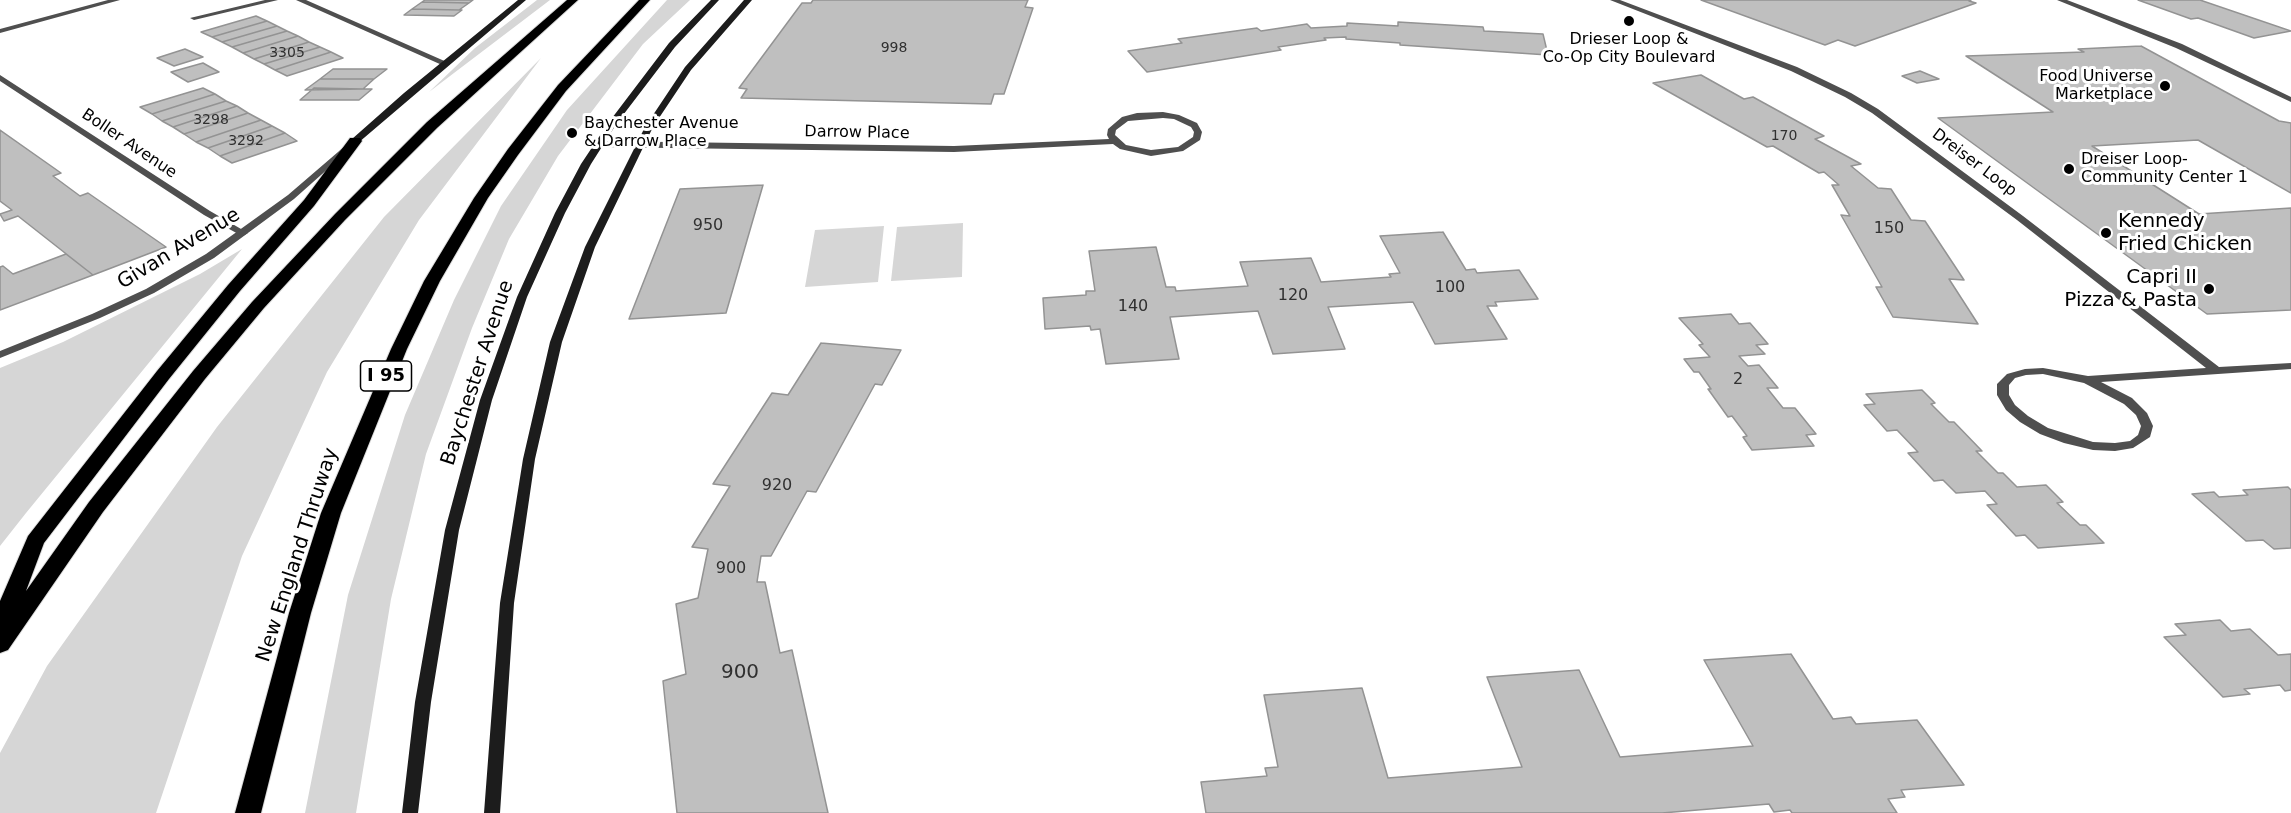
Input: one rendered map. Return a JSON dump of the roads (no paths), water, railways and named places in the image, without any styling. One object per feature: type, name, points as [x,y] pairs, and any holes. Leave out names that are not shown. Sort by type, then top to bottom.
[{"type":"highway","points":[[0,644],[96,507],[199,375],[258,305],[346,211],[432,125],[573,0]]},
{"type":"highway","name":"New England Thruway","points":[[248,813],[300,613],[331,513],[357,444],[432,281],[513,152],[562,88],[645,0]]},
{"type":"highway","points":[[0,628],[35,541],[170,367],[234,288],[309,203],[356,141]]},
{"type":"main road","points":[[356,141],[445,63],[522,0]]},
{"type":"main road","name":"Baychester Avenue","points":[[410,813],[423,702],[452,530],[475,440],[502,354],[535,266],[560,213],[599,144],[644,79],[672,45],[716,0]]},
{"type":"main road","points":[[492,813],[507,603],[521,503],[537,416],[556,342],[578,277],[640,144],[661,106],[688,69],[748,0]]},
{"type":"street","points":[[0,31],[116,0]]},
{"type":"street","points":[[194,18],[274,0]]},
{"type":"street","points":[[300,0],[445,63]]},
{"type":"street","name":"Dreiser Loop","points":[[1614,0],[1794,69],[1875,111],[2020,218],[2217,371]]},
{"type":"street","points":[[2061,0],[2179,46],[2291,100]]},
{"type":"street","name":"Boller Avenue","points":[[0,77],[207,213],[243,233]]},
{"type":"street","name":"Darrow Place","points":[[599,144],[954,149],[1115,141],[1136,151],[1166,152],[1191,144],[1197,138],[1198,132],[1194,125],[1176,117],[1137,116],[1125,119],[1112,129],[1111,135],[1115,141]]},
{"type":"street","name":"Givan Avenue","points":[[0,355],[96,316],[150,291],[243,233],[356,141]]},
{"type":"street","points":[[2088,380],[2128,401],[2141,413],[2147,426],[2144,436],[2133,444],[2115,447],[2092,446],[2068,440],[2044,431],[2024,419],[2010,407],[2003,395],[2004,384],[2011,376],[2025,372],[2065,373],[2088,380],[2291,366]]},
{"type":"place","name":"Drieser Loop & Co-Op City Boulevard","points":[[1629,21]]},
{"type":"place","name":"Food Universe Marketplace","points":[[2165,86]]},
{"type":"place","name":"Baychester Avenue & Darrow Place","points":[[572,133]]},
{"type":"place","name":"Dreiser Loop- Community Center 1","points":[[2069,169]]},
{"type":"place","name":"Kennedy Fried Chicken","points":[[2106,233]]},
{"type":"place","name":"Capri II Pizza & Pasta","points":[[2209,289]]}]
